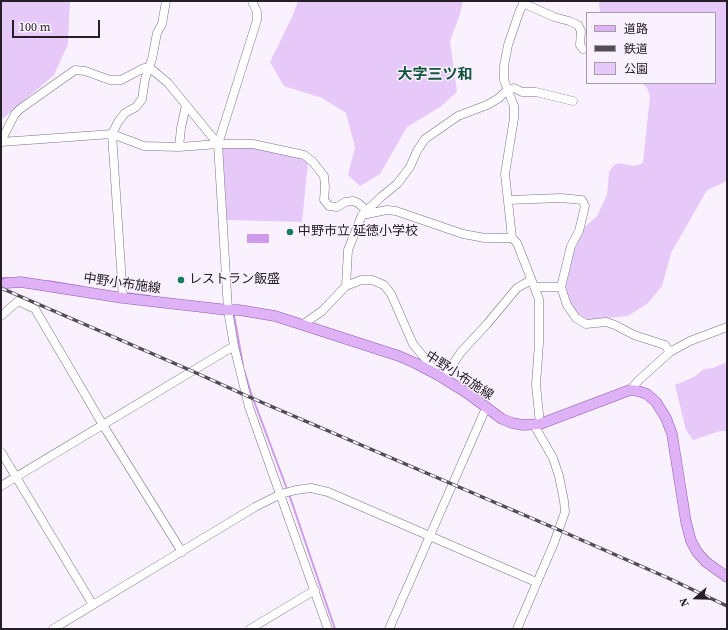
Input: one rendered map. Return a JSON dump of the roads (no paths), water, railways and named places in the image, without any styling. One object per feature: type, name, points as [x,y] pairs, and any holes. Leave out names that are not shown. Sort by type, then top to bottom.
[{"type":"main road","name":"中野小布施線","points":[[1,285],[21,282],[123,298],[239,310],[275,316],[399,356],[441,377],[467,393],[502,419],[512,423],[537,425],[630,390]]},
{"type":"main road","points":[[630,390],[647,394],[656,402],[666,418],[672,434],[686,522],[691,541],[697,552],[706,562],[727,577]]},
{"type":"street","points":[[123,298],[112,134],[118,122],[125,113],[136,107],[142,99],[145,79],[150,68],[157,33],[162,24],[166,1]]},
{"type":"street","points":[[252,1],[257,12],[257,20],[218,144],[228,310],[234,346],[249,407],[328,629]]},
{"type":"street","points":[[517,629],[554,543],[565,512],[559,476],[553,458],[537,425],[536,384],[539,343],[539,299],[522,254],[517,243],[512,238],[505,174],[514,118],[514,106],[504,80],[504,66],[508,45],[524,2],[578,25],[581,31],[580,45],[583,49]]},
{"type":"street","points":[[1,141],[15,114],[20,109],[75,70],[85,71],[110,80],[121,80],[144,68],[150,68],[168,83],[218,144]]},
{"type":"street","points":[[346,286],[348,250],[364,212],[397,184],[410,168],[417,151],[425,139],[458,116],[487,105],[499,98],[508,90],[514,88],[522,92],[536,92],[574,101]]},
{"type":"street","points":[[179,147],[186,104]]},
{"type":"street","points":[[1,141],[112,134],[144,146],[179,147],[218,144],[253,144],[304,155],[313,162],[324,176],[324,200],[328,206],[337,207],[345,202],[353,201],[358,203],[364,212]]},
{"type":"street","points":[[508,200],[561,198],[582,200],[585,206],[579,231],[571,246],[561,287],[566,305],[576,318],[586,324],[606,322],[634,335],[665,345],[670,352]]},
{"type":"street","points":[[364,212],[387,210],[396,211],[463,234],[485,238],[512,238]]},
{"type":"street","points":[[302,325],[322,311],[346,286],[361,280],[372,280],[384,285],[391,294],[413,344],[441,377],[517,288],[533,284],[561,287]]},
{"type":"street","points":[[1,316],[18,301],[35,309],[103,425],[182,552]]},
{"type":"street","points":[[630,390],[670,352],[690,341],[727,327]]},
{"type":"street","points":[[1,486],[234,346]]},
{"type":"street","points":[[389,629],[486,408]]},
{"type":"street","points":[[1,452],[93,605]]},
{"type":"street","points":[[53,629],[255,507],[281,494],[311,488],[328,492],[536,582]]},
{"type":"street","points":[[250,629],[315,590]]},
{"type":"waterway","points":[[1,278],[8,278]]},
{"type":"waterway","points":[[48,281],[83,287]]},
{"type":"waterway","points":[[126,293],[150,296]]},
{"type":"waterway","points":[[234,315],[243,365]]},
{"type":"waterway","points":[[244,370],[251,393],[287,489]]},
{"type":"waterway","points":[[289,494],[335,629]]},
{"type":"railway","points":[[1,288],[247,396],[559,530],[727,606]]},
{"type":"place","name":"中野市立 延徳小学校","points":[[290,232]]},
{"type":"place","name":"レストラン飯盛","points":[[181,280]]},
{"type":"district","name":"大字三ツ和","points":[[435,75]]}]
